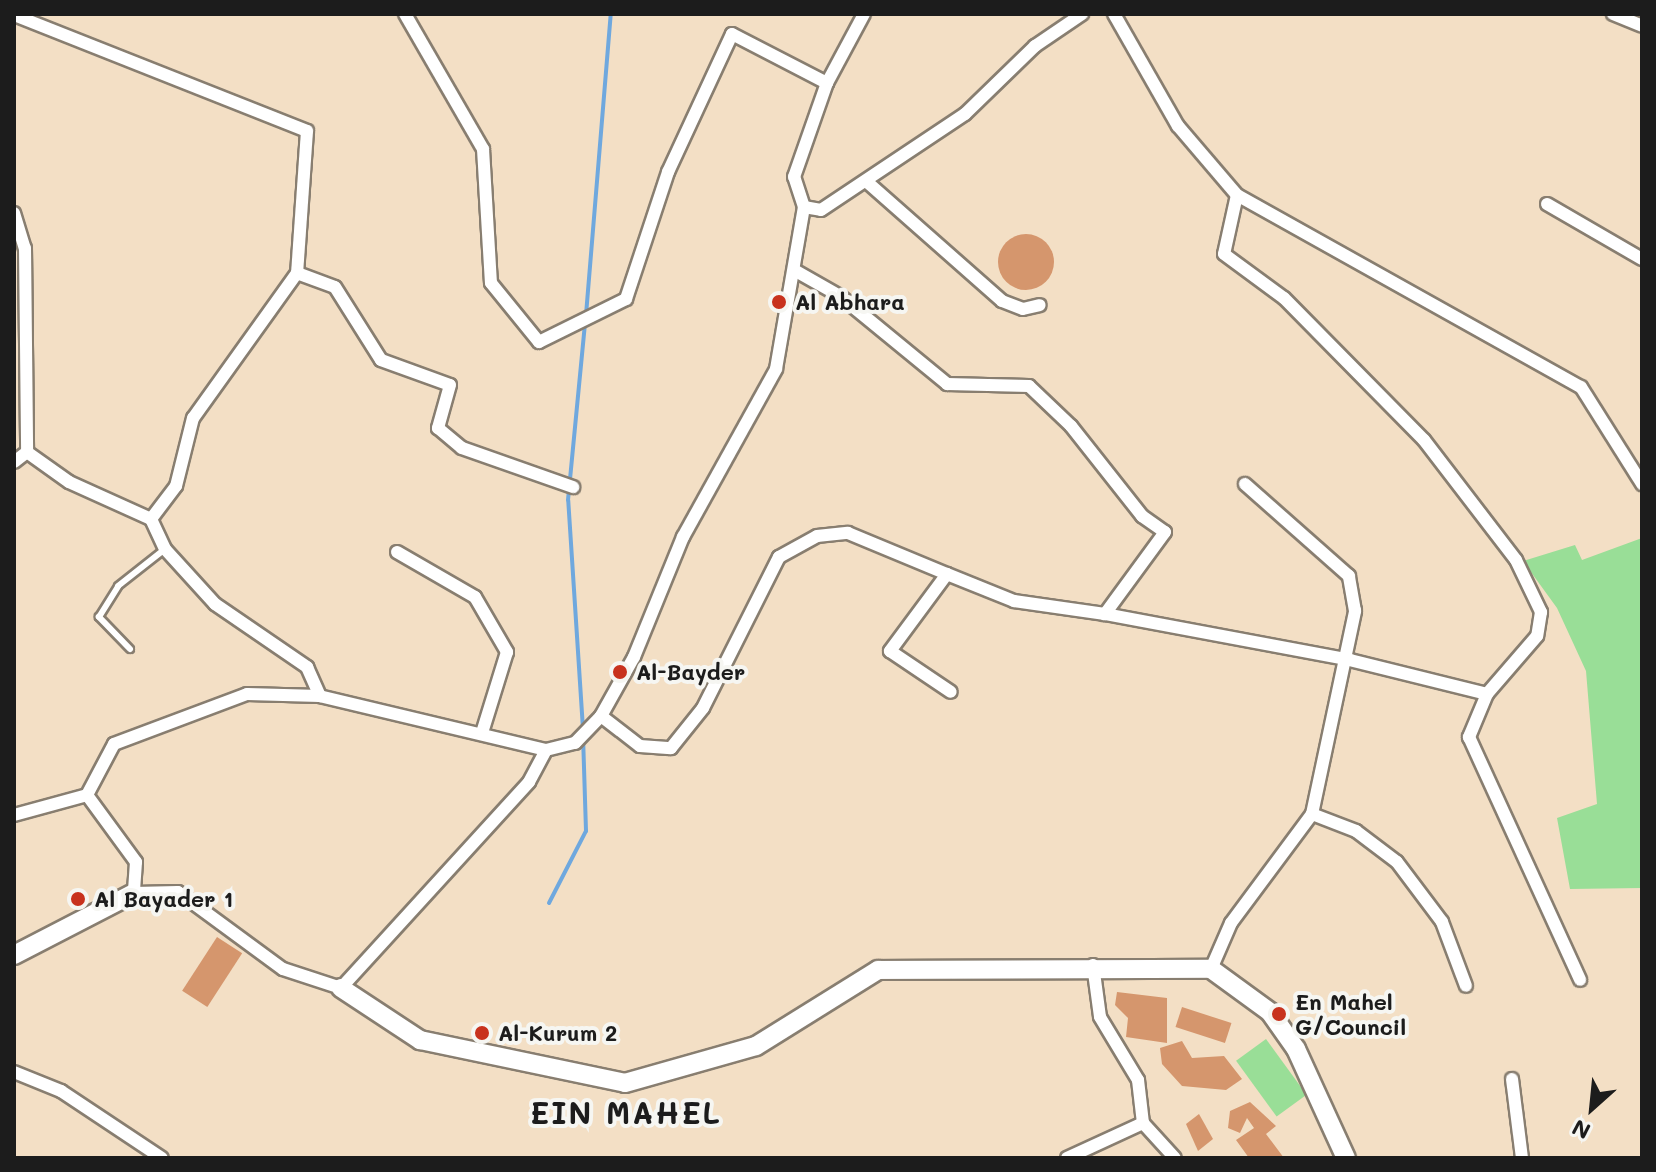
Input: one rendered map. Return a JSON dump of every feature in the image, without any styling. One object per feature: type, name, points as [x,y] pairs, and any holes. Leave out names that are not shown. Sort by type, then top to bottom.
[{"type":"street","points":[[405,14],[483,149],[491,283],[539,342],[626,299],[668,172],[732,34],[827,83]]},
{"type":"street","points":[[14,815],[87,795],[114,744],[247,694],[320,696],[546,750],[575,743],[601,716],[683,537],[776,369],[804,207],[794,177],[827,83],[864,14]]},
{"type":"street","points":[[804,207],[821,210],[965,114],[1035,46],[1082,14]]},
{"type":"street","points":[[1114,14],[1178,126],[1237,195],[1581,387],[1642,484]]},
{"type":"street","points":[[1613,14],[1642,26]]},
{"type":"street","points":[[14,15],[307,131],[297,273],[193,418],[176,486],[151,519]]},
{"type":"street","points":[[866,181],[1002,301],[1023,309],[1040,305]]},
{"type":"street","points":[[1237,195],[1224,254],[1284,298],[1424,440],[1516,560],[1541,612],[1537,636],[1487,694],[1469,737],[1473,754],[1580,980]]},
{"type":"street","points":[[1547,204],[1642,259]]},
{"type":"street","points":[[14,213],[25,248],[27,452]]},
{"type":"street","points":[[794,270],[840,296],[947,384],[1029,386],[1071,426],[1098,469],[1165,532],[1105,614]]},
{"type":"street","points":[[297,273],[335,287],[381,360],[450,385],[438,428],[462,448],[573,487]]},
{"type":"street","points":[[14,462],[27,452]]},
{"type":"street","points":[[27,452],[69,482],[151,519],[165,549],[215,604],[307,667],[320,696]]},
{"type":"street","points":[[1211,969],[1231,923],[1312,814],[1350,660],[1349,576],[1245,484]]},
{"type":"street","points":[[601,716],[656,750],[684,737],[751,601],[797,544],[848,533],[908,552],[947,574],[1014,601],[1105,614],[1350,660],[1487,694]]},
{"type":"street","points":[[397,552],[475,597],[507,652],[482,733]]},
{"type":"street","points":[[947,574],[890,651],[951,692]]},
{"type":"street","points":[[341,988],[529,782],[546,750]]},
{"type":"street","points":[[87,795],[136,862],[134,893]]},
{"type":"street","points":[[1312,814],[1356,831],[1397,862],[1442,922],[1466,986]]},
{"type":"street","points":[[14,955],[134,893],[178,892],[283,969],[341,988],[420,1040],[625,1083],[756,1046],[878,970],[1093,965],[1211,969],[1239,984],[1287,1036],[1346,1158]]},
{"type":"street","points":[[1093,965],[1100,1017],[1138,1080],[1143,1123],[1175,1158]]},
{"type":"street","points":[[14,1072],[61,1091],[162,1158]]},
{"type":"street","points":[[1512,1079],[1522,1158]]},
{"type":"street","points":[[1067,1158],[1143,1123]]},
{"type":"lane","points":[[130,649],[99,617],[118,586],[165,549]]},
{"type":"green space","points":[[1642,538],[1642,888],[1570,889],[1557,818],[1597,804],[1586,671],[1557,608],[1523,561],[1575,545],[1582,560]]},
{"type":"green space","points":[[1266,1039],[1307,1095],[1277,1117],[1236,1061]]},
{"type":"building","points":[[1026,234],[1046,242],[1054,262],[1046,282],[1026,290],[1006,282],[998,262],[1006,242]]},
{"type":"building","points":[[217,937],[242,953],[207,1007],[182,991]]},
{"type":"building","points":[[1117,992],[1167,998],[1167,1043],[1126,1037],[1128,1018],[1115,1005]]},
{"type":"building","points":[[1182,1007],[1231,1023],[1225,1043],[1176,1027]]},
{"type":"building","points":[[1182,1041],[1192,1058],[1224,1056],[1242,1079],[1226,1090],[1182,1086],[1162,1064],[1160,1048]]},
{"type":"building","points":[[1250,1102],[1276,1126],[1266,1134],[1284,1158],[1249,1158],[1236,1140],[1254,1128],[1247,1118],[1240,1133],[1228,1128],[1230,1111]]},
{"type":"building","points":[[1199,1114],[1213,1139],[1198,1151],[1186,1124]]},
{"type":"waterway","points":[[586,315],[611,14]]},
{"type":"waterway","points":[[583,729],[568,500],[585,324]]},
{"type":"waterway","points":[[549,903],[586,831],[583,738]]},
{"type":"place","name":"Al Abhara","points":[[779,302]]},
{"type":"place","name":"Al-Bayder","points":[[620,672]]},
{"type":"place","name":"Al Bayader 1","points":[[78,899]]},
{"type":"place","name":"En Mahel G/Council","points":[[1279,1014]]},
{"type":"place","name":"Al-Kurum 2","points":[[482,1033]]},
{"type":"district","name":"EIN MAHEL","points":[[626,1112]]}]
